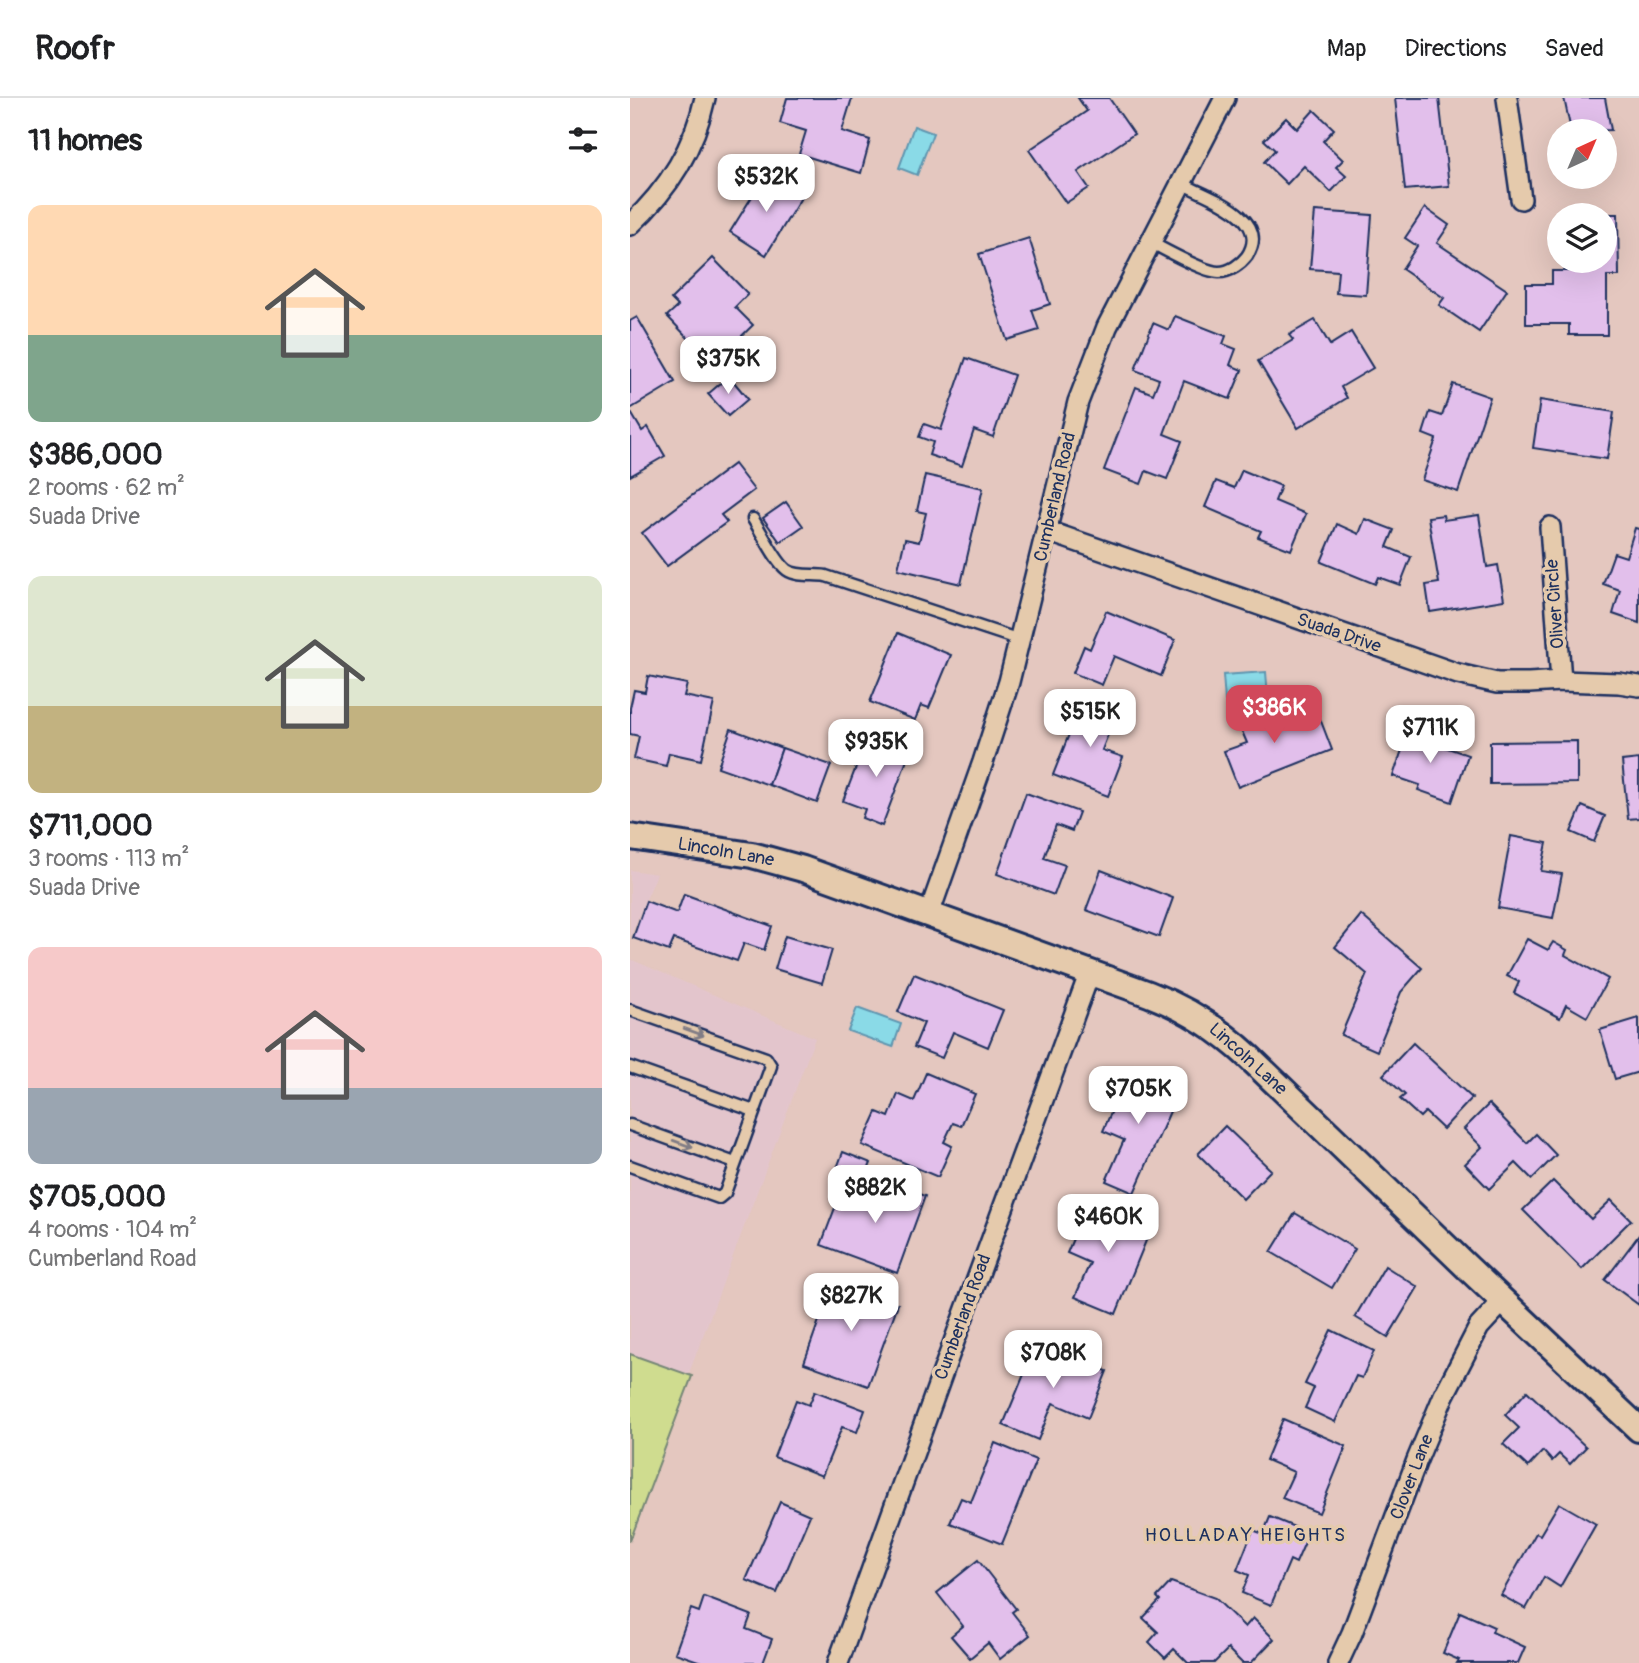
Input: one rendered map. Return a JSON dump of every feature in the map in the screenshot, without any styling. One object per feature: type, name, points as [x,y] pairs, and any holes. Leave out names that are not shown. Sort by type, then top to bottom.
[{"type":"street","points":[[630,225],[650,207],[681,164],[705,98]]},
{"type":"street","name":"Cumberland Road","points":[[929,914],[997,722],[1086,379],[1107,327],[1225,98]]},
{"type":"street","points":[[1507,98],[1521,199]]},
{"type":"street","name":"Oliver Circle","points":[[1550,527],[1561,681]]},
{"type":"street","name":"Suada Drive","points":[[1047,531],[1458,674],[1497,683],[1561,681],[1639,686]]},
{"type":"street","name":"Lincoln Lane","points":[[630,837],[728,850],[777,861],[1090,972],[1182,1008],[1233,1041],[1639,1429]]},
{"type":"street","name":"Cumberland Road","points":[[838,1663],[1090,972]]},
{"type":"street","name":"Clover Lane","points":[[1338,1663],[1444,1395],[1479,1327],[1503,1301]]},
{"type":"lane","points":[[1150,242],[1208,270],[1219,272],[1230,270],[1246,257],[1252,246],[1250,226],[1243,217],[1180,183]]},
{"type":"lane","points":[[753,519],[788,571],[826,576],[1020,640]]},
{"type":"lane","points":[[630,1010],[766,1058],[771,1066],[725,1193],[719,1198],[630,1166]]},
{"type":"lane","points":[[630,1067],[754,1111]]},
{"type":"lane","points":[[630,1125],[735,1163]]},
{"type":"shaded area","points":[[630,870],[657,874],[630,937]]},
{"type":"shaded area","points":[[630,959],[815,1038],[630,1530]]},
{"type":"green space","points":[[630,1354],[692,1376],[630,1541]]},
{"type":"water","points":[[914,126],[933,133],[917,175],[899,168]]},
{"type":"water","points":[[1266,672],[1268,698],[1225,701],[1223,675]]},
{"type":"water","points":[[857,1008],[901,1024],[893,1047],[848,1031]]},
{"type":"building","points":[[787,98],[852,98],[842,131],[870,140],[861,173],[799,154],[806,131],[780,123]]},
{"type":"building","points":[[1078,98],[1109,98],[1134,134],[1078,172],[1089,188],[1066,203],[1029,150],[1087,111]]},
{"type":"building","points":[[1395,98],[1439,98],[1449,186],[1405,190]]},
{"type":"building","points":[[1564,98],[1605,98],[1609,119],[1568,119]]},
{"type":"building","points":[[1314,110],[1334,129],[1323,141],[1343,160],[1336,167],[1346,176],[1331,192],[1304,166],[1287,184],[1264,162],[1275,150],[1264,140],[1286,118],[1297,129]]},
{"type":"building","points":[[766,174],[802,196],[766,255],[730,232]]},
{"type":"building","points":[[1425,208],[1449,225],[1437,243],[1507,290],[1479,332],[1439,305],[1444,298],[1402,269],[1417,246],[1405,238]]},
{"type":"building","points":[[1315,211],[1372,215],[1366,295],[1336,293],[1338,271],[1310,269]]},
{"type":"building","points":[[1618,214],[1619,276],[1607,276],[1607,335],[1569,335],[1569,324],[1526,324],[1526,284],[1552,284],[1552,273],[1617,273]]},
{"type":"building","points":[[1029,238],[1050,304],[1032,310],[1039,330],[1007,340],[979,254]]},
{"type":"building","points":[[713,258],[748,294],[735,307],[753,325],[713,364],[667,316],[678,306],[671,299]]},
{"type":"building","points":[[1175,316],[1226,336],[1223,344],[1236,349],[1230,365],[1242,370],[1230,399],[1184,381],[1164,434],[1182,441],[1167,479],[1146,471],[1141,484],[1104,470],[1136,387],[1153,394],[1159,379],[1135,370],[1153,323],[1169,330]]},
{"type":"building","points":[[637,317],[675,382],[630,409],[630,321]]},
{"type":"building","points":[[1315,320],[1330,345],[1351,332],[1373,368],[1341,387],[1347,398],[1298,428],[1258,361],[1293,340],[1289,335]]},
{"type":"building","points":[[966,358],[1014,375],[993,437],[974,430],[962,466],[929,455],[933,442],[919,437],[924,424],[941,430]]},
{"type":"building","points":[[729,376],[748,399],[728,416],[708,394]]},
{"type":"building","points":[[1453,384],[1490,397],[1458,492],[1422,480],[1436,439],[1423,434],[1430,412],[1442,416]]},
{"type":"building","points":[[1540,400],[1614,412],[1607,459],[1533,448]]},
{"type":"building","points":[[630,411],[642,431],[648,427],[665,456],[630,476]]},
{"type":"building","points":[[734,464],[754,490],[721,515],[727,522],[667,566],[642,533]]},
{"type":"building","points":[[1242,470],[1281,486],[1275,501],[1306,514],[1291,550],[1258,537],[1261,531],[1205,507],[1216,481],[1234,488]]},
{"type":"building","points":[[925,475],[983,488],[961,584],[898,569],[905,539],[919,542],[926,513],[917,511]]},
{"type":"building","points":[[786,502],[803,526],[780,542],[763,518]]},
{"type":"building","points":[[1443,515],[1444,520],[1479,515],[1487,567],[1498,565],[1504,600],[1430,612],[1426,585],[1439,583],[1428,517]]},
{"type":"building","points":[[1365,519],[1394,530],[1387,547],[1411,557],[1400,585],[1378,577],[1375,584],[1321,562],[1337,524],[1359,534]]},
{"type":"building","points":[[1635,528],[1639,529],[1639,623],[1613,614],[1620,590],[1603,584],[1614,553],[1626,557]]},
{"type":"building","points":[[1106,611],[1175,640],[1161,676],[1114,656],[1102,685],[1073,673],[1084,646],[1090,649]]},
{"type":"building","points":[[898,633],[951,655],[929,708],[921,705],[915,720],[870,702]]},
{"type":"building","points":[[648,676],[687,684],[684,696],[714,702],[701,760],[669,753],[666,766],[634,759],[639,736],[630,734],[630,708],[634,690],[645,692]]},
{"type":"building","points":[[1084,696],[1118,709],[1102,750],[1123,757],[1108,796],[1053,775]]},
{"type":"building","points":[[1263,704],[1270,724],[1294,715],[1298,725],[1319,716],[1332,750],[1238,787],[1224,751],[1247,743],[1235,715]]},
{"type":"building","points":[[1410,727],[1442,737],[1439,745],[1468,755],[1452,802],[1418,790],[1420,785],[1393,776]]},
{"type":"building","points":[[731,729],[782,748],[769,785],[718,767]]},
{"type":"building","points":[[868,736],[910,752],[882,826],[862,818],[865,809],[843,801]]},
{"type":"building","points":[[1577,741],[1577,783],[1490,784],[1490,742]]},
{"type":"building","points":[[782,748],[831,765],[817,803],[769,785]]},
{"type":"building","points":[[1639,759],[1639,818],[1628,819],[1622,761]]},
{"type":"building","points":[[1026,793],[1079,812],[1072,831],[1056,825],[1044,858],[1065,865],[1054,895],[997,874]]},
{"type":"building","points":[[1582,806],[1605,816],[1594,842],[1571,832]]},
{"type":"building","points":[[1511,836],[1547,843],[1541,871],[1562,874],[1553,918],[1498,908]]},
{"type":"building","points":[[1101,870],[1173,898],[1159,937],[1086,910]]},
{"type":"building","points":[[684,894],[772,926],[764,950],[744,943],[737,961],[674,939],[669,951],[633,938],[646,901],[677,913]]},
{"type":"building","points":[[1361,915],[1422,968],[1401,992],[1377,1051],[1341,1035],[1367,974],[1335,947]]},
{"type":"building","points":[[785,936],[832,950],[822,983],[775,969]]},
{"type":"building","points":[[1527,939],[1548,950],[1553,942],[1567,950],[1565,955],[1608,979],[1587,1017],[1566,1005],[1560,1018],[1514,993],[1519,982],[1507,976]]},
{"type":"building","points":[[914,974],[1003,1010],[988,1047],[953,1032],[942,1058],[914,1047],[924,1023],[898,1012]]},
{"type":"building","points":[[1639,1018],[1639,1072],[1615,1079],[1600,1030]]},
{"type":"building","points":[[1413,1043],[1472,1098],[1443,1129],[1425,1112],[1420,1117],[1400,1099],[1405,1095],[1383,1075]]},
{"type":"building","points":[[1130,1069],[1179,1091],[1134,1193],[1106,1181],[1124,1140],[1103,1131]]},
{"type":"building","points":[[926,1073],[975,1094],[961,1126],[953,1123],[944,1142],[952,1146],[938,1177],[862,1145],[877,1112],[889,1117],[898,1094],[914,1101]]},
{"type":"building","points":[[1489,1104],[1527,1143],[1536,1134],[1556,1155],[1532,1179],[1516,1163],[1489,1189],[1465,1164],[1482,1147],[1464,1129]]},
{"type":"building","points":[[1225,1126],[1271,1170],[1243,1199],[1198,1154]]},
{"type":"building","points":[[843,1152],[871,1163],[860,1190],[833,1179]]},
{"type":"building","points":[[874,1178],[925,1196],[897,1273],[821,1245],[841,1192],[864,1202]]},
{"type":"building","points":[[1553,1181],[1591,1219],[1611,1200],[1631,1220],[1582,1269],[1523,1210]]},
{"type":"building","points":[[1089,1200],[1152,1226],[1116,1314],[1075,1297],[1090,1263],[1067,1253]]},
{"type":"building","points":[[1295,1213],[1355,1249],[1332,1288],[1271,1252]]},
{"type":"building","points":[[1639,1235],[1639,1305],[1605,1280]]},
{"type":"building","points":[[1385,1266],[1418,1287],[1388,1337],[1355,1317]]},
{"type":"building","points":[[833,1281],[898,1304],[868,1386],[804,1363]]},
{"type":"building","points":[[1331,1330],[1374,1351],[1362,1378],[1356,1376],[1335,1422],[1305,1408],[1314,1388],[1305,1384]]},
{"type":"building","points":[[1037,1343],[1107,1371],[1088,1418],[1053,1403],[1038,1440],[1003,1425]]},
{"type":"building","points":[[815,1391],[865,1410],[857,1432],[842,1427],[822,1476],[774,1457],[796,1400],[809,1405]]},
{"type":"building","points":[[1527,1391],[1586,1447],[1570,1464],[1559,1454],[1552,1461],[1543,1451],[1528,1467],[1503,1444],[1519,1428],[1505,1415]]},
{"type":"building","points":[[1283,1419],[1346,1446],[1319,1513],[1282,1498],[1294,1472],[1266,1460]]},
{"type":"building","points":[[995,1443],[1036,1460],[1002,1544],[950,1523],[961,1498],[971,1502]]},
{"type":"building","points":[[780,1502],[810,1515],[777,1593],[746,1580]]},
{"type":"building","points":[[1559,1503],[1596,1524],[1560,1587],[1544,1577],[1526,1609],[1501,1595],[1536,1533],[1540,1535]]},
{"type":"building","points":[[1270,1517],[1309,1533],[1296,1563],[1290,1560],[1271,1605],[1242,1593],[1249,1575],[1237,1570],[1253,1530],[1263,1534]]},
{"type":"building","points":[[978,1560],[1016,1609],[1012,1612],[1030,1635],[1000,1659],[988,1643],[970,1658],[951,1636],[963,1626],[937,1593]]},
{"type":"building","points":[[1171,1582],[1215,1598],[1245,1627],[1253,1618],[1274,1639],[1251,1663],[1242,1663],[1228,1649],[1214,1663],[1188,1663],[1174,1649],[1165,1658],[1149,1642],[1158,1632],[1143,1618],[1160,1600],[1157,1597]]},
{"type":"building","points":[[704,1597],[751,1615],[746,1629],[772,1639],[763,1663],[704,1663],[675,1653],[691,1609],[699,1612]]},
{"type":"building","points":[[1460,1612],[1494,1627],[1492,1632],[1525,1647],[1518,1663],[1457,1663],[1459,1660],[1443,1653]]},
{"type":"district","name":"HOLLADAY HEIGHTS","points":[[1246,1535]]}]
